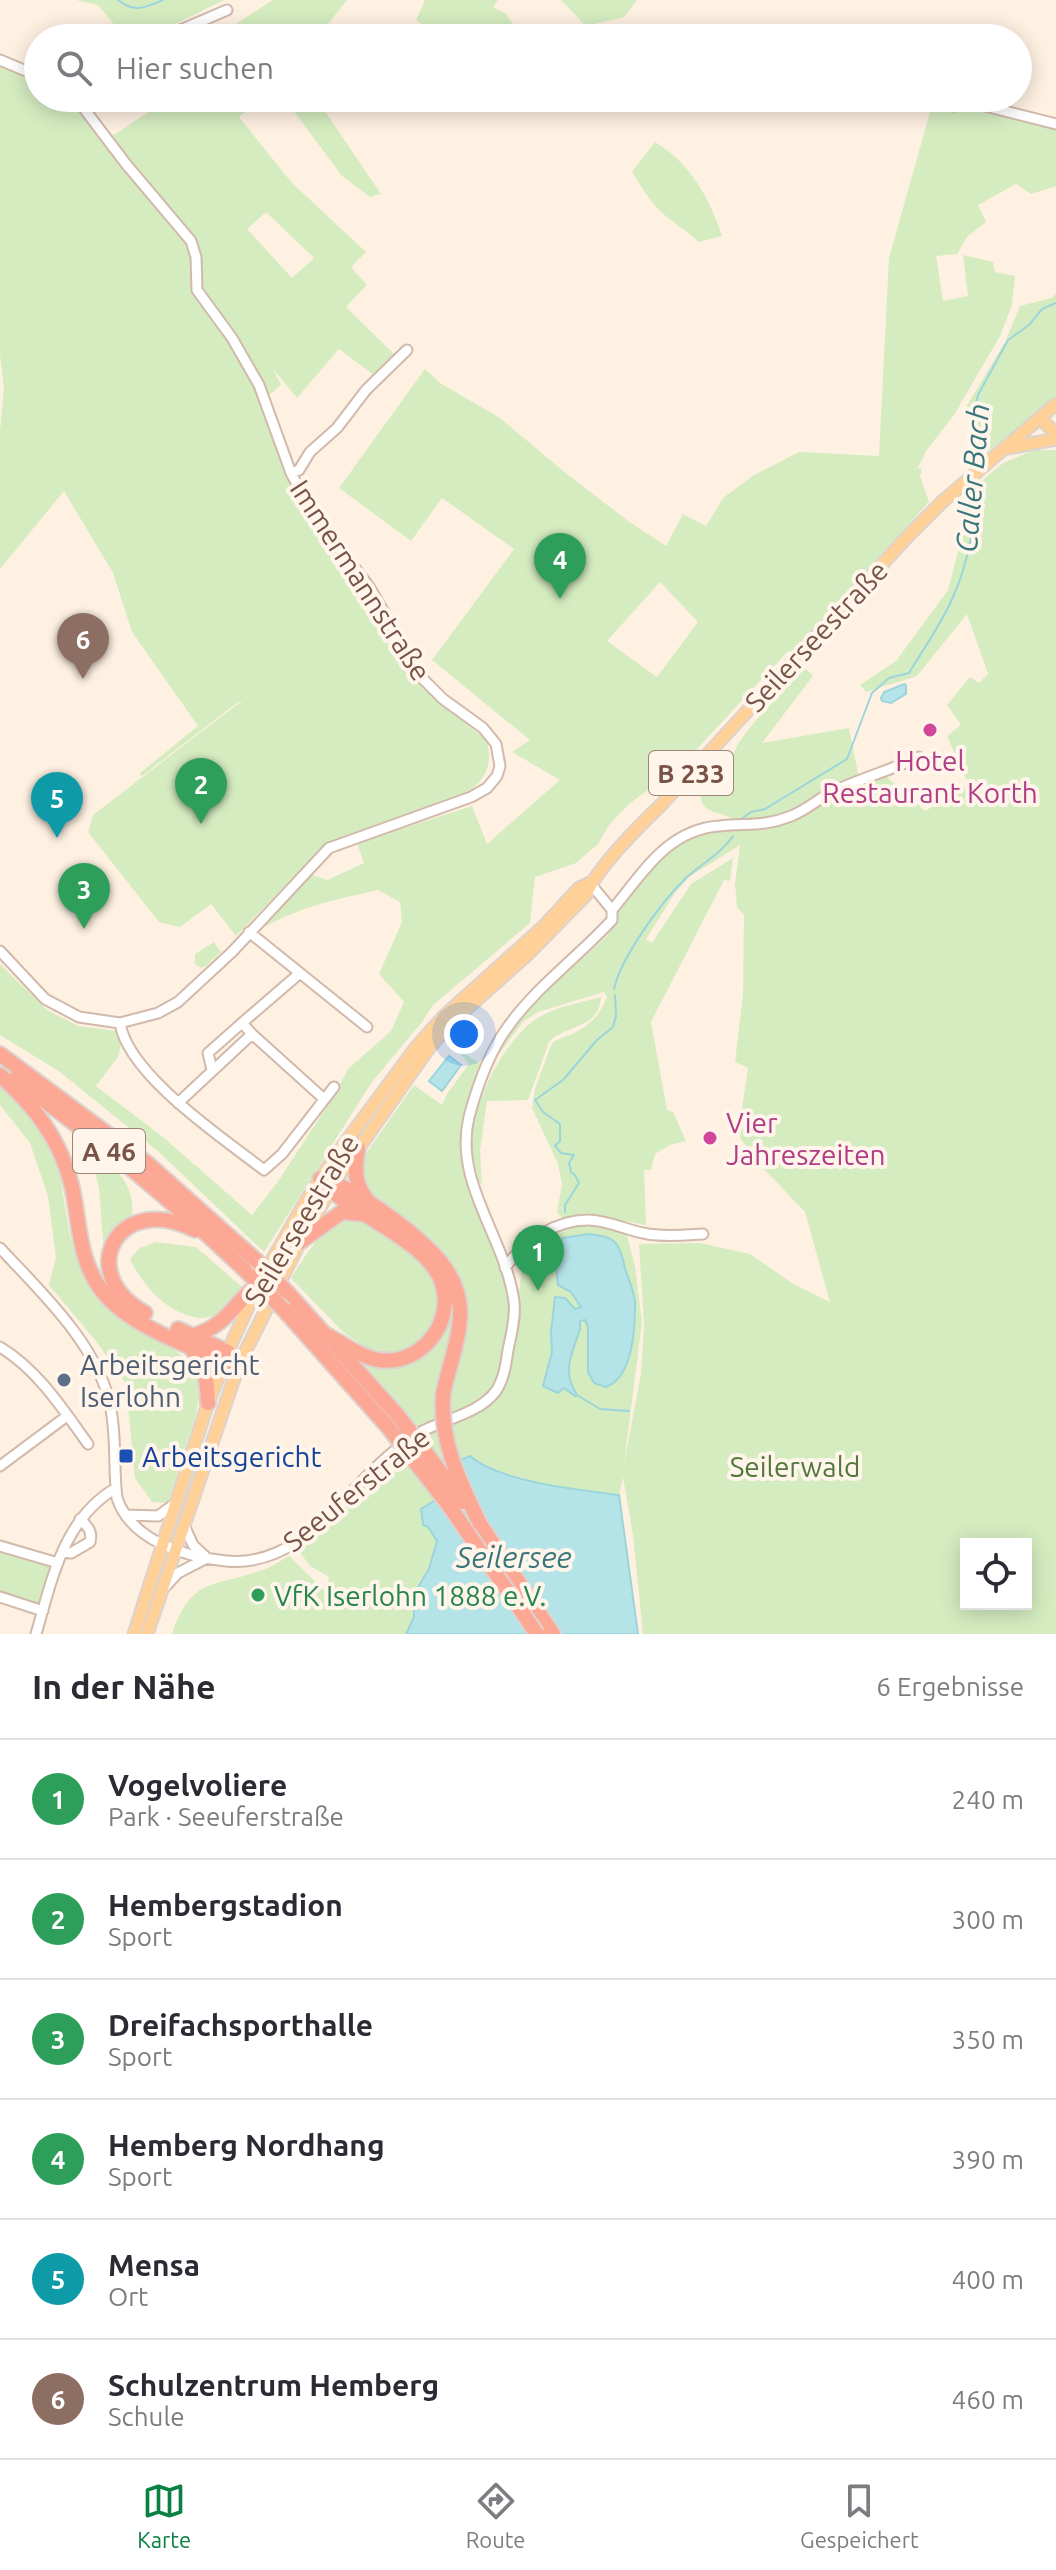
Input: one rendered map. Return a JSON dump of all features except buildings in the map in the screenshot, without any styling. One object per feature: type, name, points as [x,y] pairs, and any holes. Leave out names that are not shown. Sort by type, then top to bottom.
[{"type":"highway","name":"A 46","points":[[0,1054],[147,1163],[257,1261],[329,1336],[394,1422],[480,1524],[553,1634]]},
{"type":"highway","name":"A 46","points":[[0,1068],[89,1134],[214,1240],[394,1422],[537,1634]]},
{"type":"highway","points":[[0,1075],[36,1111],[59,1148],[72,1188],[81,1247],[101,1290],[123,1312],[230,1359]]},
{"type":"highway","points":[[329,1336],[365,1357],[395,1360],[425,1346],[442,1322],[445,1297],[439,1276],[432,1265],[372,1212],[356,1183],[358,1148]]},
{"type":"highway","points":[[328,1184],[426,1245],[449,1273],[460,1308],[443,1395],[443,1427],[448,1452],[480,1524]]},
{"type":"highway","points":[[300,1242],[342,1212],[372,1212]]},
{"type":"highway","points":[[208,1403],[205,1369],[189,1340],[123,1298],[109,1270],[111,1251],[123,1231],[138,1221],[168,1219],[214,1240]]},
{"type":"highway","points":[[189,1340],[221,1323],[255,1280]]},
{"type":"main road","name":"Seilerseestraße","points":[[147,1634],[184,1525],[255,1280],[446,1030],[586,895],[590,883],[638,827],[909,535],[963,483],[1056,404]]},
{"type":"main road","points":[[1003,449],[1056,437],[1040,418]]},
{"type":"main road","name":"Seilerseestraße","points":[[134,1634],[208,1403],[230,1359],[300,1242],[328,1184],[390,1081],[435,1026],[543,927],[579,888],[590,883]]},
{"type":"street","points":[[194,24],[227,10]]},
{"type":"street","points":[[0,60],[24,70]]},
{"type":"street","name":"Immermannstraße","points":[[0,951],[31,986],[55,1006],[79,1017],[120,1023],[158,1013],[178,1002],[232,952],[329,848],[471,797],[487,788],[497,776],[500,766],[500,756],[491,736],[432,689],[415,669],[370,588],[309,507],[291,473],[259,385],[232,338],[197,290],[196,257],[191,241],[87,112]]},
{"type":"street","points":[[1009,112],[1056,124]]},
{"type":"street","points":[[291,473],[299,470],[310,452],[337,428],[366,390],[407,350]]},
{"type":"street","name":"Seeuferstraße","points":[[126,1515],[139,1530],[163,1544],[231,1562],[253,1559],[293,1545],[315,1529],[394,1451],[417,1434],[468,1412],[490,1397],[496,1391],[503,1373],[514,1304],[505,1268],[472,1184],[465,1155],[469,1119],[486,1067],[506,1029],[541,988],[604,929],[612,920],[612,910],[656,856],[676,839],[696,829],[721,825],[760,826],[794,815],[830,793],[919,757]]},
{"type":"street","points":[[590,883],[612,910]]},
{"type":"street","points":[[249,932],[367,1027]]},
{"type":"street","points":[[212,1070],[208,1053],[300,973]]},
{"type":"street","points":[[120,1023],[124,1043],[178,1103],[264,1170],[282,1154],[334,1087]]},
{"type":"street","points":[[242,1023],[324,1099]]},
{"type":"street","points":[[178,1103],[252,1034]]},
{"type":"street","points":[[505,1268],[519,1250],[544,1232],[587,1220],[650,1234],[703,1234]]},
{"type":"street","points":[[0,1248],[73,1332],[98,1370],[113,1420],[116,1488],[121,1508],[126,1515],[158,1516],[176,1503]]},
{"type":"street","points":[[1,1350],[15,1355],[88,1444]]},
{"type":"street","points":[[0,1466],[67,1416]]},
{"type":"street","points":[[36,1634],[72,1529],[100,1497],[116,1488]]},
{"type":"street","points":[[63,1552],[71,1553],[90,1542],[90,1530],[80,1519]]},
{"type":"street","points":[[161,1591],[178,1573],[207,1558],[193,1545],[184,1525]]},
{"type":"street","points":[[0,1546],[58,1563]]},
{"type":"street","points":[[0,1597],[43,1611]]},
{"type":"green space","points":[[76,0],[224,0],[175,24],[114,24],[98,5]]},
{"type":"green space","points":[[273,0],[347,0],[328,24],[236,24]]},
{"type":"green space","points":[[425,0],[498,0],[493,7],[506,14],[513,24],[422,24],[416,20]]},
{"type":"green space","points":[[561,0],[637,0],[624,17],[584,24]]},
{"type":"green space","points":[[0,63],[24,74],[24,112],[78,112],[100,136],[112,136],[149,112],[245,112],[239,117],[292,183],[366,252],[351,267],[367,285],[346,307],[395,355],[375,376],[339,349],[297,398],[273,369],[281,385],[261,402],[294,491],[366,592],[407,667],[436,700],[486,740],[488,764],[479,782],[466,792],[336,839],[323,847],[236,936],[211,904],[180,927],[159,922],[88,832],[93,815],[239,703],[252,707],[238,702],[142,776],[140,773],[198,726],[132,632],[113,573],[64,491],[0,569],[0,431],[4,388],[0,355]],"holes":[[[266,212],[314,258],[292,278],[247,229]]]},
{"type":"green space","points":[[294,112],[325,112],[381,194],[370,197],[342,176]]},
{"type":"green space","points":[[930,112],[995,112],[1056,129],[1056,186],[1031,194],[1016,184],[978,205],[986,222],[968,236],[957,254],[936,256],[943,301],[968,296],[963,255],[993,262],[995,272],[1015,276],[1012,305],[1000,336],[954,415],[926,451],[918,468],[922,469],[920,476],[929,502],[792,652],[788,651],[683,764],[629,804],[609,825],[598,844],[576,863],[535,877],[530,923],[433,1005],[372,1082],[264,1252],[160,1153],[60,1072],[0,1035],[0,964],[47,1010],[78,1026],[124,1032],[118,1057],[96,1086],[163,1137],[252,1215],[279,1180],[348,1069],[391,1031],[404,1002],[379,974],[402,922],[400,902],[378,890],[299,911],[252,934],[269,912],[313,875],[327,880],[364,863],[357,843],[472,806],[487,844],[560,780],[512,752],[530,740],[432,660],[514,549],[442,498],[411,541],[339,488],[425,369],[440,383],[500,418],[567,474],[666,546],[683,514],[706,526],[723,498],[754,475],[799,452],[879,456],[889,258]],"holes":[[[660,582],[698,622],[657,677],[607,641]]]},
{"type":"green space","points":[[655,142],[689,171],[711,208],[722,236],[699,242],[658,209],[647,196],[632,172]]},
{"type":"green space","points":[[1056,294],[1056,398],[981,457],[969,412],[965,409],[1005,342],[1020,306]]},
{"type":"green space","name":"Seilerwald","points":[[1034,450],[1056,450],[1056,1634],[643,1634],[633,1535],[623,1477],[619,1495],[549,1486],[482,1466],[421,1509],[424,1523],[437,1541],[429,1569],[414,1594],[414,1617],[406,1634],[172,1634],[187,1602],[205,1588],[264,1570],[289,1556],[325,1591],[329,1577],[310,1566],[295,1546],[394,1453],[497,1392],[515,1331],[523,1255],[535,1245],[587,1220],[625,1228],[635,1266],[642,1322],[624,1464],[641,1374],[644,1325],[639,1244],[700,1243],[750,1254],[795,1285],[830,1302],[805,1212],[762,1167],[740,1138],[748,1068],[735,1062],[743,994],[744,915],[737,907],[735,884],[740,845],[689,877],[646,939],[652,943],[691,884],[733,858],[730,881],[724,880],[651,1022],[667,1110],[673,1112],[686,1141],[670,1145],[655,1154],[651,1170],[644,1170],[646,1225],[586,1213],[563,1219],[557,1212],[562,1184],[558,1164],[532,1108],[535,1089],[552,1043],[577,1032],[593,1020],[607,997],[604,992],[538,1012],[523,1022],[499,1054],[496,1053],[533,1003],[606,937],[616,923],[619,909],[658,859],[677,842],[696,832],[732,830],[736,821],[711,811],[703,804],[703,789],[728,762],[756,720],[805,668],[813,676],[762,743],[849,728],[860,783],[886,776],[925,811],[969,786],[947,736],[961,725],[947,705],[970,677],[979,683],[988,674],[967,614],[917,676],[866,692],[860,685],[896,661],[948,590],[967,517],[957,502],[1003,463]]},
{"type":"green space","points":[[214,942],[221,952],[206,966],[201,968],[195,964],[195,954]]},
{"type":"green space","points":[[601,997],[595,1015],[549,1042],[528,1100],[487,1101],[480,1150],[482,1184],[477,1180],[467,1182],[503,1275],[509,1305],[508,1330],[501,1367],[492,1389],[476,1403],[450,1414],[451,1385],[467,1314],[465,1290],[458,1272],[430,1240],[368,1193],[360,1167],[367,1152],[414,1085],[442,1105],[469,1064],[453,1045],[482,1065],[470,1094],[461,1134],[466,1179],[478,1175],[472,1145],[476,1114],[488,1081],[506,1051],[526,1027],[542,1015]]},
{"type":"green space","points":[[0,1085],[35,1117],[50,1139],[60,1173],[73,1249],[91,1286],[116,1315],[178,1352],[202,1377],[196,1415],[168,1503],[152,1502],[135,1478],[126,1384],[96,1341],[49,1285],[56,1258],[48,1196],[30,1143],[0,1105]]},
{"type":"green space","points":[[72,1130],[113,1166],[128,1188],[132,1201],[132,1214],[114,1227],[104,1253],[99,1188],[91,1156]]},
{"type":"green space","points":[[346,1218],[367,1220],[427,1265],[441,1296],[433,1327],[407,1350],[387,1353],[365,1347],[343,1332],[291,1278],[321,1237]]},
{"type":"green space","points":[[155,1242],[196,1247],[242,1287],[223,1313],[198,1318],[176,1310],[157,1297],[130,1260],[138,1249]]},
{"type":"green space","points":[[450,1297],[457,1309],[440,1382],[438,1421],[420,1430],[354,1353],[410,1359]]},
{"type":"green space","points":[[0,1548],[56,1565],[42,1609],[0,1595]]},
{"type":"water","points":[[904,684],[906,694],[891,703],[882,701],[884,692]]},
{"type":"water","points":[[449,1056],[461,1065],[442,1091],[429,1081]]},
{"type":"water","points":[[588,1234],[609,1238],[619,1249],[634,1295],[634,1326],[627,1363],[615,1382],[606,1387],[594,1383],[588,1372],[588,1327],[585,1320],[580,1321],[569,1370],[575,1396],[564,1388],[558,1393],[543,1386],[552,1352],[555,1297],[565,1298],[575,1309],[581,1307],[571,1292],[558,1285],[554,1247],[563,1238]]},
{"type":"water","name":"Seilersee","points":[[470,1456],[483,1465],[520,1478],[619,1495],[638,1634],[406,1634],[414,1617],[414,1594],[429,1569],[437,1541],[428,1527],[423,1525],[421,1509],[439,1498],[444,1468]]},
{"type":"waterway","points":[[118,0],[129,7],[140,8],[163,0]]},
{"type":"waterway","name":"Caller Bach","points":[[975,466],[976,446],[971,425],[978,395],[1008,340],[1029,325],[1042,309],[1056,303]]},
{"type":"waterway","name":"Caller Bach","points":[[740,820],[751,812],[765,809],[847,759],[872,693],[889,678],[909,673],[944,616],[959,583],[970,540],[976,480]]},
{"type":"waterway","name":"Caller Bach","points":[[614,989],[625,961],[655,915],[686,878],[717,854],[733,836]]},
{"type":"waterway","name":"Caller Bach","points":[[565,1212],[565,1205],[579,1183],[569,1163],[574,1155],[561,1153],[555,1146],[560,1141],[560,1124],[543,1112],[535,1100],[563,1080],[597,1040],[613,1027],[615,995]]},
{"type":"waterway","name":"Caller Bach","points":[[577,1395],[600,1409],[629,1411]]},
{"type":"place","name":"Hemberg Nordhang","points":[[560,599]]},
{"type":"place","name":"Schulzentrum Hemberg","points":[[83,679]]},
{"type":"place","name":"Hotel Restaurant Korth","points":[[930,730]]},
{"type":"place","name":"Hembergstadion","points":[[201,824]]},
{"type":"place","name":"Mensa","points":[[57,838]]},
{"type":"place","name":"Dreifachsporthalle","points":[[84,929]]},
{"type":"place","name":"Vier Jahreszeiten","points":[[710,1138]]},
{"type":"place","name":"Vogelvoliere","points":[[538,1291]]},
{"type":"place","name":"Arbeitsgericht Iserlohn","points":[[64,1380]]},
{"type":"place","name":"Arbeitsgericht","points":[[126,1456]]},
{"type":"place","name":"VfK Iserlohn 1888 e.V.","points":[[258,1595]]}]
